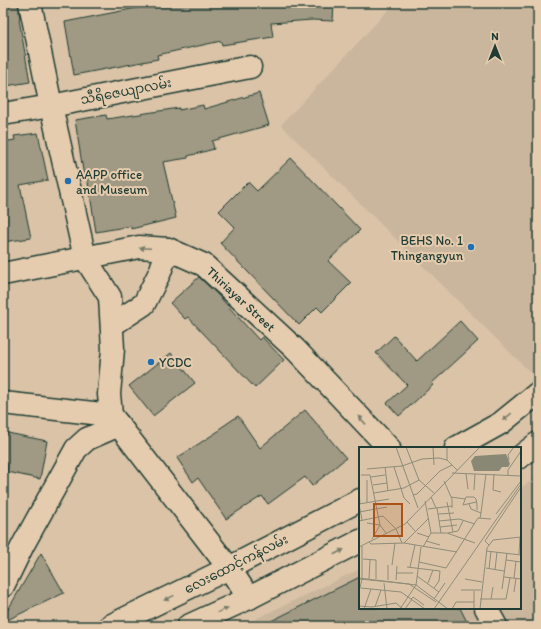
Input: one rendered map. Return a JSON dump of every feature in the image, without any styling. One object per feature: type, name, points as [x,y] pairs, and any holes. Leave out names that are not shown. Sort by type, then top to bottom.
[{"type":"street","points":[[30,3],[85,258],[110,297],[113,350],[109,394],[115,420],[229,568],[248,598]]},
{"type":"street","name":"သီရိဇေယျာလမ်း","points":[[3,114],[250,68]]},
{"type":"street","name":"Thiriayar Street","points":[[3,274],[139,247],[168,250],[204,265],[295,349],[388,447]]},
{"type":"street","points":[[112,325],[144,304],[160,272],[168,250]]},
{"type":"street","points":[[458,447],[501,423],[538,393]]},
{"type":"street","points":[[3,403],[115,420]]},
{"type":"street","points":[[3,586],[23,544],[76,449],[87,439],[115,420]]},
{"type":"street","points":[[521,456],[538,443]]},
{"type":"street","name":"လေးထောင့်ကန်လမ်း","points":[[110,626],[229,568],[359,501]]},
{"type":"street","points":[[188,626],[248,598],[359,542]]},
{"type":"street","points":[[487,609],[496,626]]},
{"type":"shaded area","name":"BEHS No. 1 Thingangyun","points":[[395,3],[538,3],[538,369],[533,375],[281,125]]},
{"type":"shaded area","points":[[538,477],[538,626],[241,626],[359,569],[359,609],[521,609],[521,487]]},
{"type":"building","points":[[3,3],[18,3],[19,19],[30,82],[6,86],[3,73]]},
{"type":"building","points":[[162,3],[334,3],[333,21],[312,20],[271,23],[273,37],[222,45],[221,41],[157,55],[158,59],[74,75],[65,22]]},
{"type":"building","points":[[259,93],[269,125],[212,141],[214,149],[188,156],[188,158],[163,162],[176,218],[131,229],[131,226],[96,232],[87,176],[84,177],[75,120],[106,115],[107,119],[179,108],[179,110],[203,105],[204,109]]},
{"type":"building","points":[[38,133],[48,180],[20,185],[31,238],[3,242],[3,142],[15,140],[14,136]]},
{"type":"building","points":[[291,158],[360,230],[328,261],[351,283],[322,312],[317,307],[299,325],[220,243],[235,227],[219,211],[248,182],[257,191]]},
{"type":"building","points":[[199,277],[217,294],[259,340],[262,337],[284,360],[255,388],[188,317],[185,319],[170,303]]},
{"type":"building","points":[[460,321],[478,341],[432,383],[433,385],[399,416],[387,403],[407,385],[376,353],[394,336],[417,361]]},
{"type":"building","points":[[171,353],[195,383],[153,416],[129,386]]},
{"type":"building","points":[[305,410],[346,458],[312,486],[305,477],[268,504],[262,496],[226,519],[198,478],[193,482],[177,458],[220,430],[219,429],[238,416],[260,448]]},
{"type":"building","points":[[3,432],[47,441],[40,479],[7,472],[8,465],[3,464]]},
{"type":"building","points":[[41,553],[64,593],[3,622],[3,618]]},
{"type":"building","points":[[359,577],[359,609],[460,609],[469,626],[261,626]]},
{"type":"place","name":"AAPP office and Museum","points":[[68,181]]},
{"type":"place","name":"BEHS No. 1 Thingangyun","points":[[471,247]]},
{"type":"place","name":"YCDC","points":[[151,362]]}]
